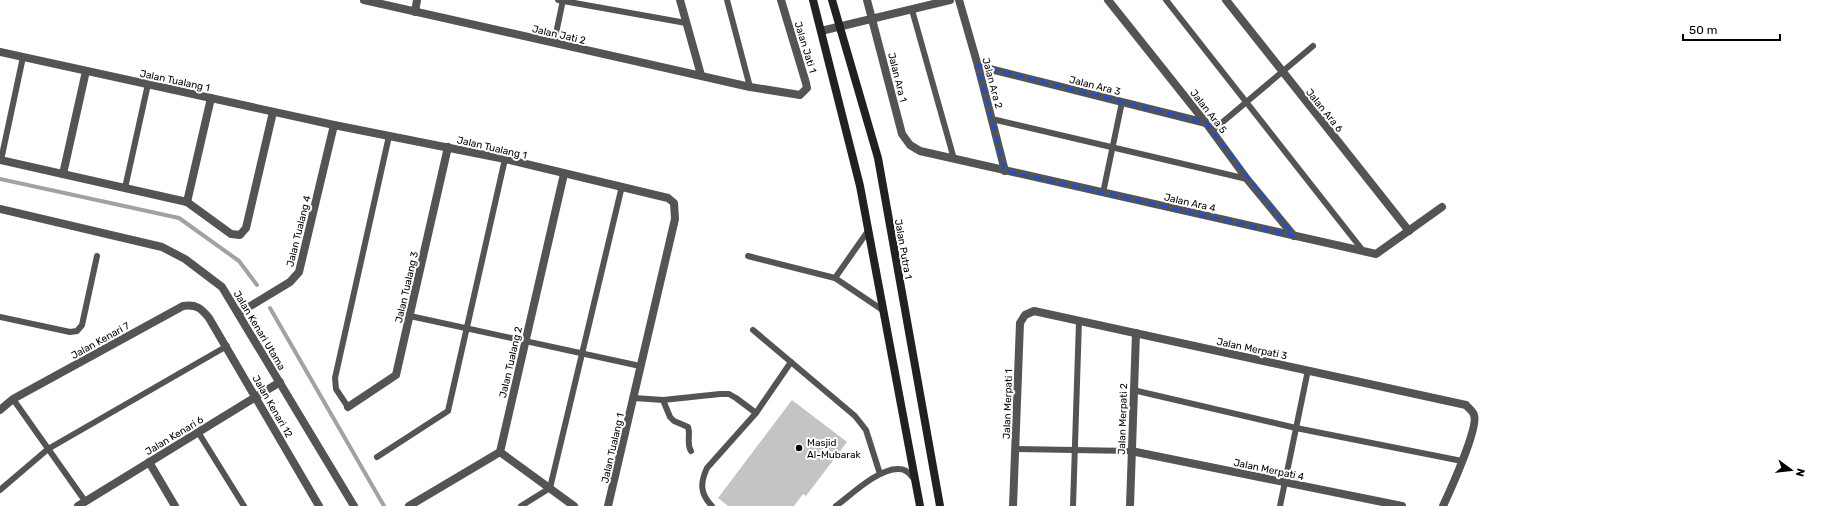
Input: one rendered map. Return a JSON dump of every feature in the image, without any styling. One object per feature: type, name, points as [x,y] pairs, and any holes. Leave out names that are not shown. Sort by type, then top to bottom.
[{"type":"main road","points":[[812,0],[860,186],[920,506]]},
{"type":"main road","name":"Jalan Putra 1","points":[[832,0],[878,158],[940,506]]},
{"type":"street","name":"Jalan Jati 2","points":[[365,0],[750,87]]},
{"type":"street","points":[[415,12],[417,0]]},
{"type":"street","points":[[680,0],[701,75]]},
{"type":"street","name":"Jalan Jati 1","points":[[750,87],[795,96],[804,93],[806,88],[781,0]]},
{"type":"street","name":"Jalan Ara 1","points":[[867,0],[902,134],[910,145],[920,151]]},
{"type":"street","points":[[821,31],[873,20],[950,0]]},
{"type":"street","name":"Jalan Ara 2","points":[[959,0],[978,66],[1005,171]]},
{"type":"street","name":"Jalan Ara 5","points":[[1108,0],[1206,123],[1247,179],[1294,236]]},
{"type":"street","name":"Jalan Ara 6","points":[[1226,0],[1409,231]]},
{"type":"street","name":"Jalan Tualang 1","points":[[0,52],[334,125],[505,159],[668,198],[674,203],[676,211],[608,506]]},
{"type":"street","name":"Jalan Ara 3","points":[[978,66],[1206,123]]},
{"type":"street","points":[[63,174],[86,71]]},
{"type":"street","points":[[187,202],[211,98]]},
{"type":"street","points":[[1,160],[187,202],[231,234],[240,235],[244,232],[274,112]]},
{"type":"street","name":"Jalan Tualang 4","points":[[239,312],[290,282],[299,272],[334,125]]},
{"type":"street","name":"Jalan Tualang 3","points":[[348,407],[394,377],[410,316],[448,147]]},
{"type":"street","name":"Jalan Ara 4","points":[[920,151],[1364,252],[1379,253],[1442,207]]},
{"type":"street","name":"Jalan Tualang 2","points":[[500,452],[564,174]]},
{"type":"street","name":"Jalan Kenari Utama","points":[[0,209],[162,247],[184,258],[222,287],[239,312],[354,506]]},
{"type":"street","name":"Jalan Kenari 7","points":[[0,410],[13,399],[183,306],[192,304],[201,308],[209,318]]},
{"type":"street","name":"Jalan Merpati 3","points":[[1034,311],[1466,405],[1474,415],[1475,424],[1462,461]]},
{"type":"street","name":"Jalan Merpati 1","points":[[1013,506],[1020,323],[1025,315],[1034,311]]},
{"type":"street","name":"Jalan Kenari 12","points":[[209,318],[227,346],[319,506]]},
{"type":"street","name":"Jalan Merpati 2","points":[[1130,506],[1136,333]]},
{"type":"street","name":"Jalan Kenari 6","points":[[82,503],[280,382]]},
{"type":"street","name":"Jalan Merpati 4","points":[[1131,451],[1402,506]]},
{"type":"street","points":[[409,506],[500,452],[574,506]]},
{"type":"street","points":[[1443,506],[1462,461]]},
{"type":"street","points":[[149,462],[175,506]]},
{"type":"lane","points":[[554,43],[561,0],[686,23]]},
{"type":"lane","points":[[727,0],[750,87]]},
{"type":"lane","points":[[1166,0],[1364,252]]},
{"type":"lane","points":[[912,10],[954,159]]},
{"type":"lane","points":[[1212,132],[1314,46]]},
{"type":"lane","points":[[1,160],[23,57]]},
{"type":"lane","points":[[125,188],[148,84]]},
{"type":"lane","points":[[1103,193],[1122,102]]},
{"type":"lane","points":[[992,119],[1247,179]]},
{"type":"lane","points":[[348,407],[336,389],[335,378],[390,136]]},
{"type":"lane","points":[[377,457],[448,411],[468,329],[505,159]]},
{"type":"lane","points":[[521,506],[550,488],[622,186]]},
{"type":"lane","points":[[835,278],[868,231]]},
{"type":"lane","points":[[0,317],[70,332],[77,331],[82,325],[97,256]]},
{"type":"lane","points":[[748,256],[835,278],[884,311]]},
{"type":"lane","points":[[410,316],[640,366]]},
{"type":"lane","points":[[1073,506],[1079,321]]},
{"type":"lane","points":[[753,330],[855,416],[866,430],[880,474]]},
{"type":"lane","points":[[0,490],[48,449],[227,346]]},
{"type":"lane","points":[[712,506],[704,498],[702,488],[703,477],[707,468],[756,413],[791,362]]},
{"type":"lane","points":[[1280,506],[1308,370]]},
{"type":"lane","points":[[1133,390],[1296,428],[1462,461]]},
{"type":"lane","points":[[634,398],[663,400],[729,394],[756,413]]},
{"type":"lane","points":[[13,399],[48,449],[82,503]]},
{"type":"lane","points":[[663,400],[670,417],[674,421],[688,427],[690,432],[688,447],[691,451]]},
{"type":"lane","points":[[198,432],[244,506]]},
{"type":"lane","points":[[1015,449],[1131,451]]},
{"type":"lane","points":[[836,506],[880,474],[900,469],[908,472],[914,479]]},
{"type":"highlighted area","points":[[978,66],[1206,123],[1294,236],[1005,171]]},
{"type":"building","name":"Masjid Al-Mubarak","points":[[792,400],[847,442],[806,496],[803,494],[794,506],[728,506],[718,498]]},
{"type":"waterway","points":[[0,179],[179,218],[239,261],[257,285]]},
{"type":"waterway","points":[[270,308],[384,506]]},
{"type":"place","name":"Masjid Al-Mubarak","points":[[799,448]]}]
